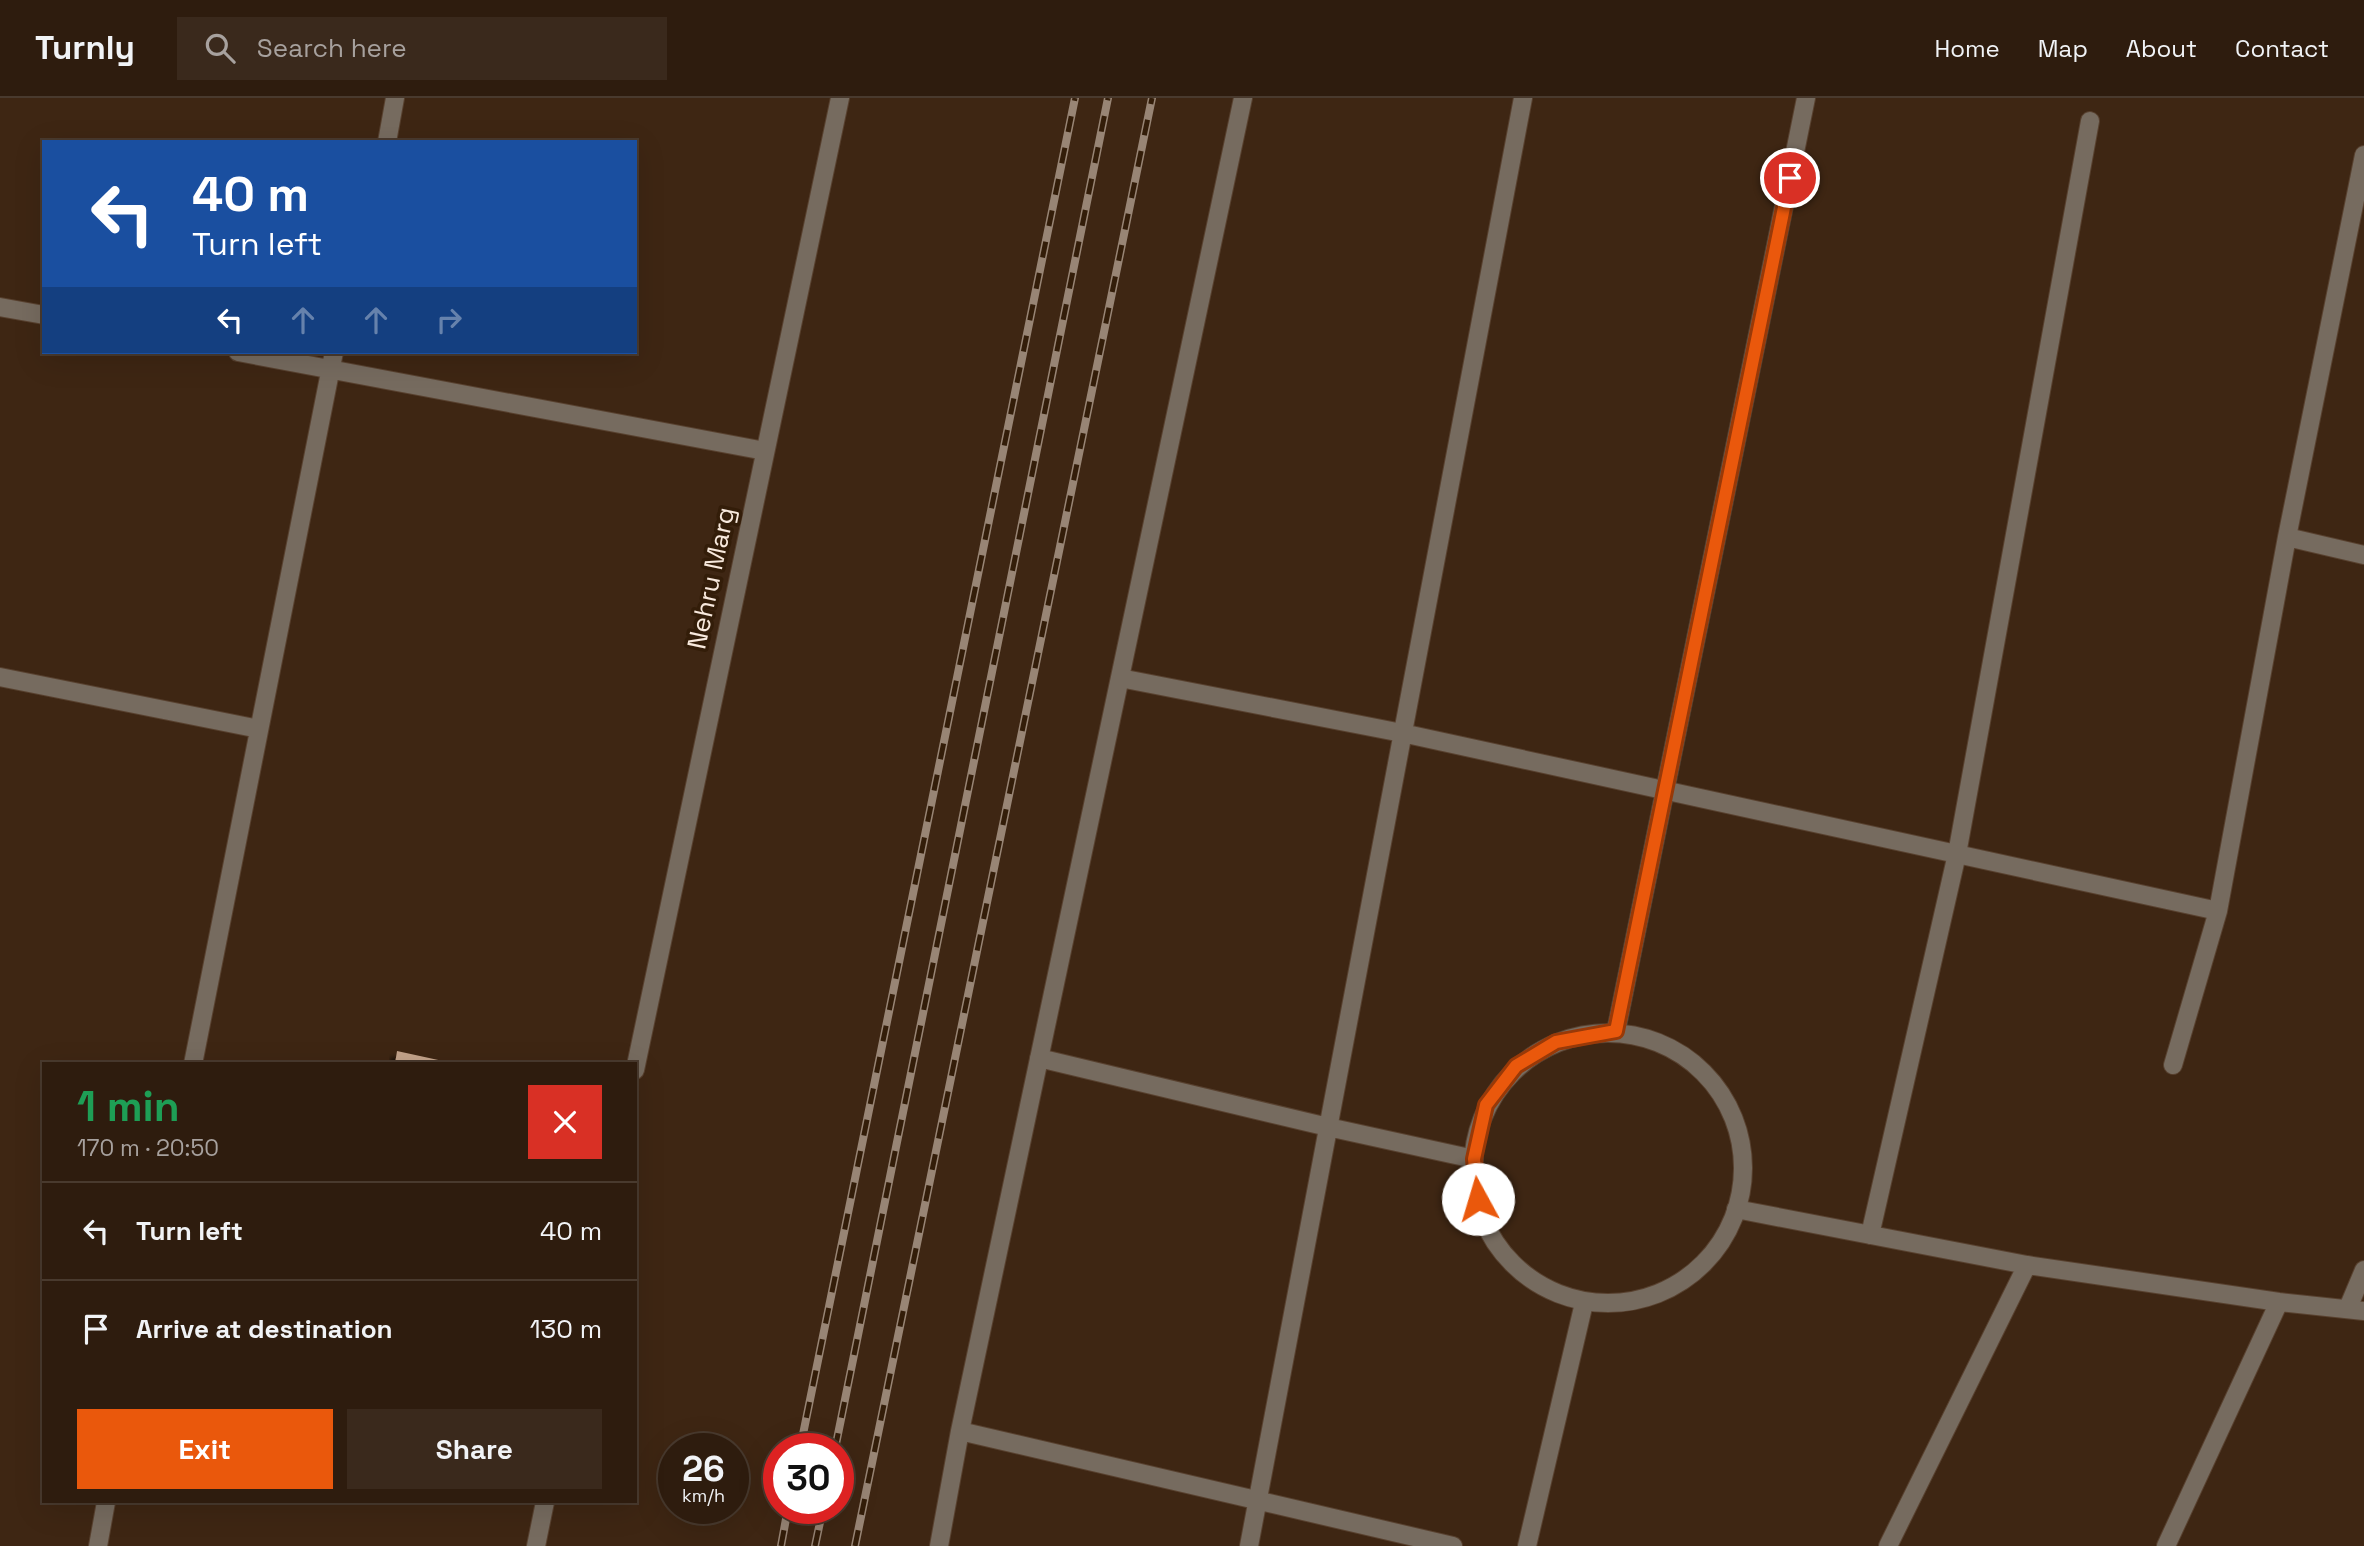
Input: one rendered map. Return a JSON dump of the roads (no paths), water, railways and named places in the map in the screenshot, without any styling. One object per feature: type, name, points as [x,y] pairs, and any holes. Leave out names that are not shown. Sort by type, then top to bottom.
[{"type":"street","points":[[387,140],[395,98]]},
{"type":"street","name":"Nehru Marg","points":[[637,1062],[840,98]]},
{"type":"street","points":[[939,1546],[960,1431],[1244,98]]},
{"type":"street","points":[[1249,1546],[1523,98]]},
{"type":"street","points":[[1616,1031],[1806,98]]},
{"type":"street","points":[[1870,1235],[1957,854],[2090,121]]},
{"type":"street","points":[[2173,1065],[2218,911],[2287,537],[2364,155]]},
{"type":"street","points":[[0,307],[42,315]]},
{"type":"street","points":[[262,354],[332,360],[765,451]]},
{"type":"street","points":[[193,1062],[332,360]]},
{"type":"street","points":[[2287,537],[2364,555]]},
{"type":"street","points":[[0,677],[259,729]]},
{"type":"street","points":[[1120,678],[1402,733],[2218,911]]},
{"type":"street","points":[[1616,1031],[1659,1042],[1706,1072],[1737,1122],[1744,1187],[1724,1241],[1684,1282],[1630,1303],[1584,1303],[1551,1292],[1511,1265],[1492,1240],[1478,1199],[1474,1159],[1486,1105],[1516,1066],[1556,1042],[1616,1031]]},
{"type":"street","points":[[1039,1058],[1474,1159]]},
{"type":"street","points":[[1736,1209],[2027,1265],[2279,1302],[2356,1310],[2364,1270]]},
{"type":"street","points":[[1888,1546],[2027,1265]]},
{"type":"street","points":[[2166,1546],[2279,1302]]},
{"type":"street","points":[[1527,1546],[1584,1303]]},
{"type":"street","points":[[960,1431],[1453,1546]]},
{"type":"street","points":[[98,1546],[106,1503]]},
{"type":"street","points":[[536,1546],[545,1503]]},
{"type":"railway","points":[[803,1433],[1075,98]]},
{"type":"railway","points":[[838,1433],[1108,98]]},
{"type":"railway","points":[[855,1546],[1152,98]]},
{"type":"railway","points":[[781,1546],[785,1524]]},
{"type":"railway","points":[[815,1546],[820,1524]]}]
